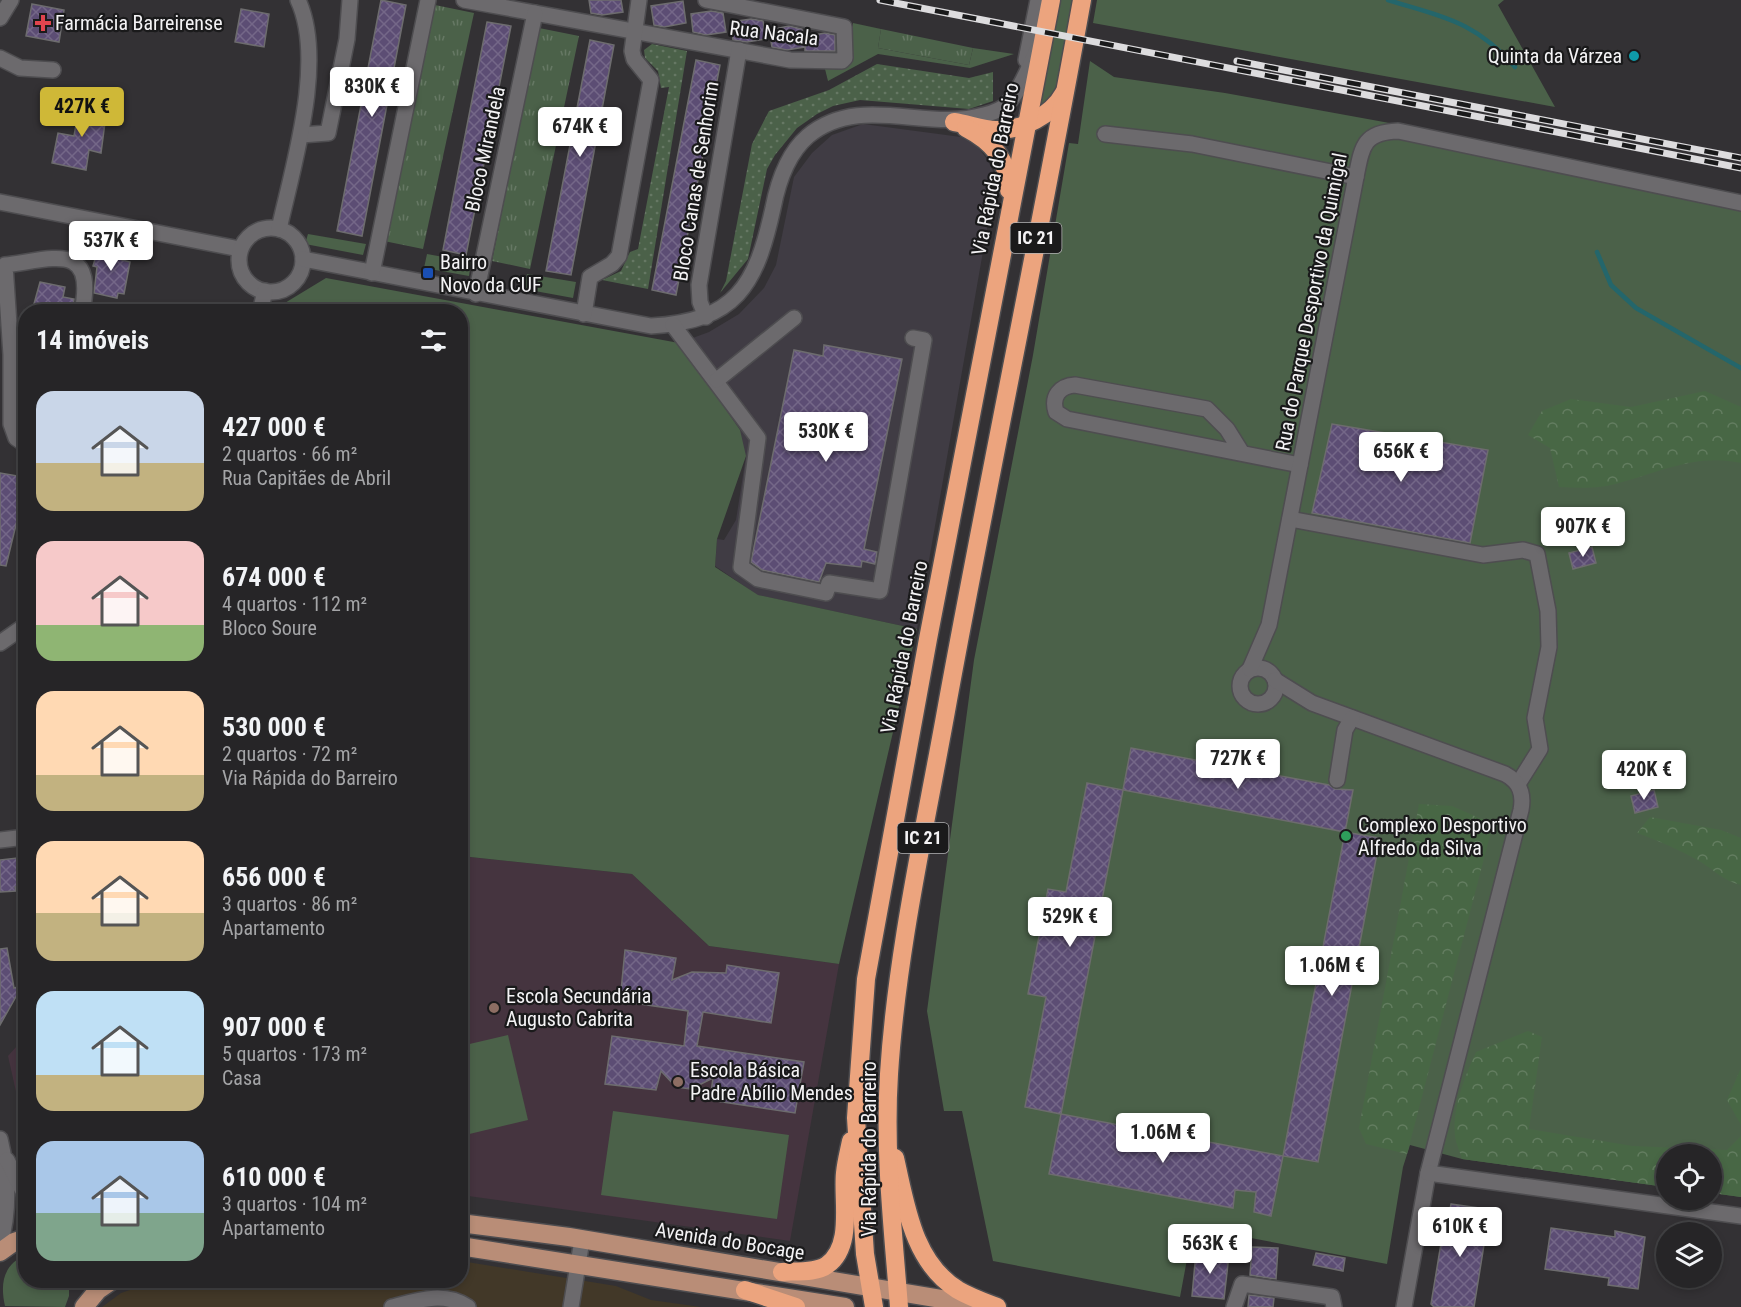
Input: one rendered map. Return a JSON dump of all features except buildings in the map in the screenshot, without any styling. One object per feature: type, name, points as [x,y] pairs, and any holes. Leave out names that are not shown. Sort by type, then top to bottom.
[{"type":"highway","name":"Via Rápida do Barreiro","points":[[874,1307],[865,1254],[856,1118],[867,979],[879,903],[1010,205],[1051,0]]},
{"type":"highway","name":"Via Rápida do Barreiro","points":[[898,1300],[889,1196],[887,1125],[894,1016],[911,903],[1002,411],[1082,0]]},
{"type":"highway","points":[[954,122],[996,130],[1017,128],[1046,114],[1058,104],[1066,89]]},
{"type":"highway","points":[[954,122],[976,134],[996,149],[1009,176],[1010,205]]},
{"type":"highway","points":[[782,1272],[826,1267],[835,1258],[841,1244],[845,1213],[845,1172],[856,1118]]},
{"type":"highway","points":[[887,1125],[914,1233],[924,1256],[939,1275],[959,1290],[997,1307]]},
{"type":"highway","points":[[745,1290],[796,1307]]},
{"type":"main road","name":"Avenida do Bocage","points":[[468,1224],[782,1272],[872,1288],[898,1300],[991,1307]]},
{"type":"main road","points":[[0,1252],[18,1241]]},
{"type":"main road","points":[[468,1247],[845,1307]]},
{"type":"main road","points":[[83,1307],[84,1288]]},
{"type":"main road","points":[[83,1307],[101,1288]]},
{"type":"street","points":[[0,18],[11,0]]},
{"type":"street","points":[[279,229],[301,135],[309,49],[304,14],[298,0]]},
{"type":"street","points":[[301,135],[328,133],[347,39],[350,0]]},
{"type":"street","points":[[372,273],[428,0]]},
{"type":"street","name":"Rua Nacala","points":[[464,0],[790,60],[842,61],[845,58],[844,27],[706,0]]},
{"type":"street","points":[[584,314],[590,277],[612,264],[619,256],[651,80],[634,59],[632,51],[639,0]]},
{"type":"street","points":[[1023,78],[1038,0]]},
{"type":"street","name":"Bloco Mirandela","points":[[476,294],[535,13]]},
{"type":"street","points":[[303,259],[651,326],[673,325],[706,317],[725,307],[748,282],[764,247],[777,187],[784,169],[796,149],[809,136],[840,119],[872,114],[954,122],[989,114],[1004,106],[1023,78],[1044,37]]},
{"type":"street","name":"Bloco Canas de Senhorim","points":[[706,317],[700,302],[699,285],[739,50]]},
{"type":"street","points":[[0,58],[20,68],[53,70]]},
{"type":"street","name":"Rua do Parque Desportivo da Quimigal","points":[[1250,669],[1269,625],[1361,149],[1368,140],[1381,132],[1398,131],[1741,203]]},
{"type":"street","points":[[1105,135],[1192,144],[1356,177]]},
{"type":"street","points":[[0,202],[240,249]]},
{"type":"street","points":[[279,229],[293,237],[302,251],[302,267],[295,282],[281,290],[265,291],[256,288],[243,276],[238,258],[240,249],[256,231],[279,229]]},
{"type":"street","points":[[18,439],[11,424],[11,355],[5,265],[59,259],[72,260],[83,270],[86,278],[83,304]]},
{"type":"street","points":[[262,304],[265,291]]},
{"type":"street","points":[[717,380],[794,318]]},
{"type":"street","points":[[673,325],[717,380],[758,438],[741,567],[758,579],[826,593],[829,583],[880,591],[924,340],[913,338]]},
{"type":"street","points":[[1242,453],[1227,429],[1207,409],[1075,385],[1065,385],[1058,391],[1054,400],[1056,412],[1067,419],[1300,465]]},
{"type":"street","points":[[1290,519],[1474,554],[1494,556],[1523,550],[1537,554],[1548,611],[1549,647],[1535,718],[1540,749],[1518,784]]},
{"type":"street","points":[[1268,701],[1276,692],[1269,625]]},
{"type":"street","points":[[0,643],[18,631]]},
{"type":"street","points":[[1312,703],[1268,701],[1256,704],[1242,694],[1240,683],[1250,669],[1262,668],[1312,703],[1501,772],[1518,784],[1522,796],[1521,810],[1428,1173],[1404,1307]]},
{"type":"street","points":[[1336,780],[1345,730],[1352,718]]},
{"type":"street","points":[[0,840],[18,838]]},
{"type":"street","points":[[2,1146],[18,1180]]},
{"type":"street","points":[[0,1244],[7,1212],[2,1146]]},
{"type":"street","points":[[1428,1173],[1741,1216]]},
{"type":"street","points":[[571,1307],[582,1240]]},
{"type":"street","points":[[1234,1307],[1242,1284],[1332,1297],[1334,1307]]},
{"type":"street","points":[[392,1307],[436,1297],[450,1298],[468,1307]]},
{"type":"shaded area","points":[[863,124],[961,137],[977,146],[996,177],[917,629],[757,595],[715,566],[717,539],[724,540],[736,520],[746,456],[679,343],[709,332],[739,314],[764,288],[776,265],[794,177],[812,153],[832,135]]},
{"type":"shaded area","name":"Escola Básica Padre Abílio Mendes","points":[[468,857],[632,874],[709,946],[839,964],[790,1241],[468,1196]]},
{"type":"shaded area","points":[[18,1045],[18,1101],[8,1056]]},
{"type":"shaded area","points":[[468,1262],[616,1286],[651,1300],[701,1307],[102,1307],[121,1293],[136,1288],[468,1288]]},
{"type":"green space","points":[[1061,0],[1075,0],[1060,92],[1040,109]]},
{"type":"green space","points":[[1097,0],[1504,0],[1498,5],[1555,107],[1093,23]]},
{"type":"green space","points":[[435,5],[474,13],[423,249],[384,241]]},
{"type":"green space","points":[[853,23],[881,29],[878,48],[969,65],[973,48],[1014,54],[970,68],[878,54],[828,81],[825,69],[847,66],[851,61]]},
{"type":"green space","points":[[539,28],[579,36],[530,269],[492,261]]},
{"type":"green space","points":[[881,29],[973,48],[969,65],[878,48]]},
{"type":"green space","points":[[652,44],[687,51],[648,289],[602,280],[621,271],[630,252],[638,249],[669,87],[661,88],[658,71],[645,58],[644,50]]},
{"type":"green space","name":"Complexo Desportivo Alfredo da Silva","points":[[1090,61],[1114,77],[1225,93],[1406,126],[1741,208],[1741,1197],[1722,1194],[1722,1144],[1656,1144],[1656,1186],[1462,1159],[1410,1145],[1403,1167],[1387,1264],[1193,1227],[1180,1297],[993,1261],[962,1111],[944,1111],[927,1011],[974,660],[1033,355],[1069,143],[1078,144]]},
{"type":"green space","points":[[877,64],[969,78],[993,72],[993,101],[969,109],[860,100],[833,106],[797,128],[775,155],[767,169],[748,259],[720,293],[726,281],[752,144],[769,111],[829,90]]},
{"type":"green space","points":[[308,234],[366,244],[363,255],[305,244]]},
{"type":"green space","points":[[427,254],[471,262],[469,276],[424,268]]},
{"type":"green space","points":[[527,274],[576,282],[573,298],[524,289]]},
{"type":"green space","points":[[326,278],[467,304],[283,304]]},
{"type":"green space","points":[[468,304],[679,343],[740,430],[746,456],[717,539],[715,567],[758,595],[917,629],[839,964],[709,946],[632,874],[468,857]]},
{"type":"green space","points":[[1705,391],[1741,407],[1741,463],[1709,460],[1679,465],[1612,485],[1589,488],[1559,487],[1550,448],[1528,435],[1542,411],[1571,399],[1631,407]]},
{"type":"green space","points":[[1419,804],[1452,806],[1493,824],[1407,1154],[1366,1144],[1359,1128]]},
{"type":"green space","points":[[1650,817],[1721,830],[1741,838],[1741,885],[1685,854],[1637,833]]},
{"type":"green space","points":[[1528,1031],[1542,1037],[1529,1129],[1633,1146],[1656,1147],[1656,1186],[1462,1159],[1455,1136],[1455,1115],[1464,1082],[1476,1052]]},
{"type":"green space","points":[[508,1035],[528,1120],[468,1134],[468,1044]]},
{"type":"green space","points":[[1741,1068],[1741,1125],[1727,1100]]},
{"type":"green space","points":[[613,1111],[789,1135],[777,1219],[601,1195]]},
{"type":"green space","points":[[1741,1136],[1741,1197],[1722,1194],[1722,1150],[1727,1150]]},
{"type":"green space","points":[[18,1259],[18,1288],[69,1288],[65,1307],[5,1306],[3,1283],[12,1264]]},
{"type":"waterway","points":[[1388,0],[1442,17],[1472,30],[1515,67]]},
{"type":"waterway","points":[[1597,252],[1611,285],[1636,308],[1741,368]]},
{"type":"railway","points":[[880,0],[1741,168]]},
{"type":"railway","points":[[1237,61],[1741,158]]},
{"type":"place","name":"Farmácia Barreirense","points":[[43,23]]},
{"type":"place","name":"Quinta da Várzea","points":[[1634,56]]},
{"type":"place","name":"Bairro Novo da CUF","points":[[428,273]]},
{"type":"place","name":"Complexo Desportivo Alfredo da Silva","points":[[1346,836]]},
{"type":"place","name":"Escola Secundária Augusto Cabrita","points":[[494,1008]]},
{"type":"place","name":"Escola Básica Padre Abílio Mendes","points":[[678,1082]]}]
